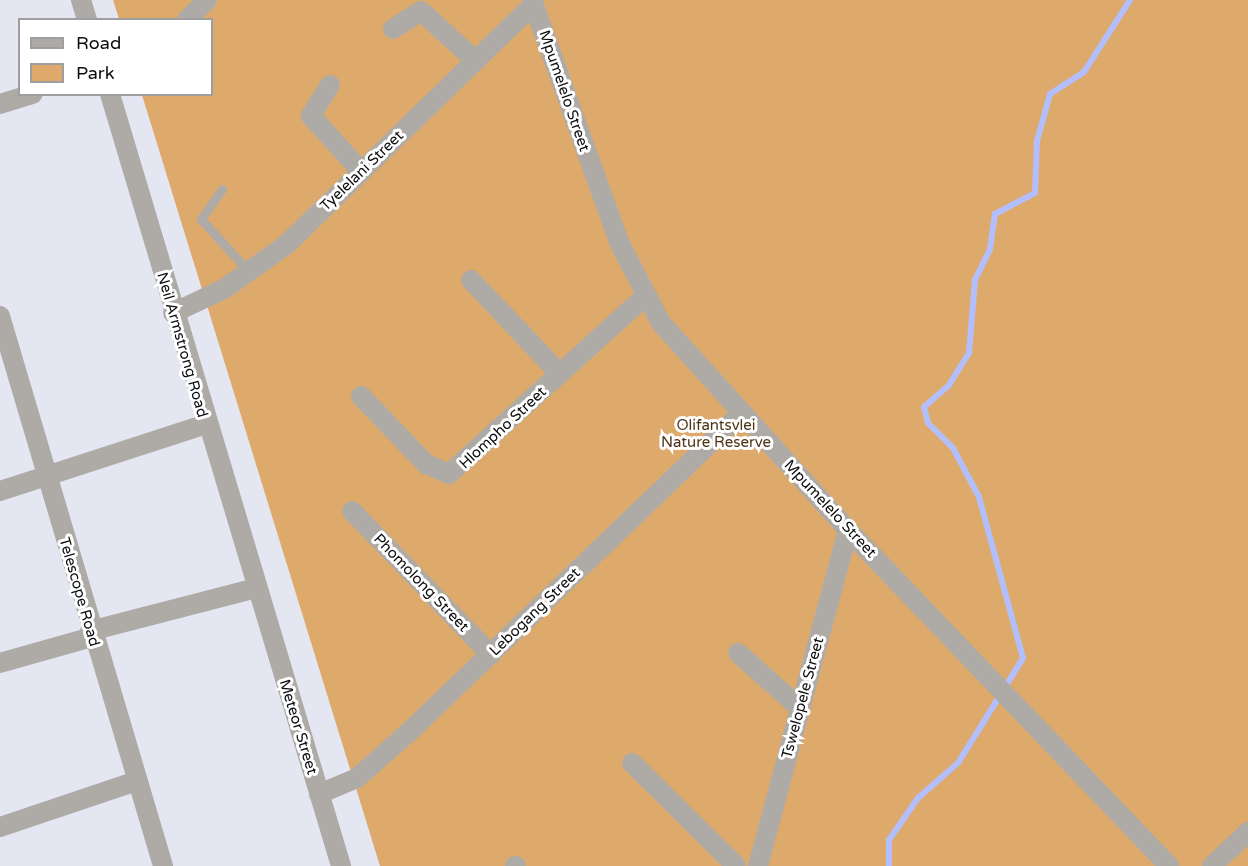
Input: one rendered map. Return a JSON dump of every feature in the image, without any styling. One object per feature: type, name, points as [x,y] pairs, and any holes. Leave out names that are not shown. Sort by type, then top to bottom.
[{"type":"street","points":[[81,0],[86,18]]},
{"type":"street","points":[[189,18],[207,0]]},
{"type":"street","name":"Tyelelani Street","points":[[173,313],[250,273],[476,61],[533,2]]},
{"type":"street","name":"Mpumelelo Street","points":[[533,2],[600,194],[644,297],[676,344],[848,530],[1168,866]]},
{"type":"street","points":[[393,28],[421,11],[476,61]]},
{"type":"street","points":[[330,86],[310,116],[361,171]]},
{"type":"street","points":[[0,104],[26,96]]},
{"type":"street","name":"Neil Armstrong Road","points":[[0,491],[46,478],[206,424],[111,96]]},
{"type":"street","points":[[471,280],[560,374]]},
{"type":"street","name":"Hlompho Street","points":[[362,396],[426,464],[449,474],[644,297]]},
{"type":"street","name":"Telescope Road","points":[[0,316],[91,634],[163,866]]},
{"type":"street","name":"Lebogang Street","points":[[319,794],[357,778],[490,655],[741,414]]},
{"type":"street","name":"Meteor Street","points":[[206,424],[341,866]]},
{"type":"street","name":"Phomolong Street","points":[[352,511],[490,655]]},
{"type":"street","name":"Tswelopele Street","points":[[758,866],[848,530]]},
{"type":"street","points":[[0,663],[91,634],[256,588]]},
{"type":"street","points":[[738,653],[800,708]]},
{"type":"street","points":[[632,763],[736,866]]},
{"type":"street","points":[[0,827],[137,781]]},
{"type":"street","points":[[1212,866],[1248,832]]},
{"type":"lane","points":[[222,189],[201,219],[250,273]]},
{"type":"green space","name":"Olifantsvlei Nature Reserve","points":[[113,0],[1248,0],[1248,866],[380,866],[142,96],[213,96],[213,18],[119,18]]},
{"type":"waterway","points":[[889,866],[889,840],[918,798],[958,763],[1023,658],[979,497],[953,448],[928,423],[924,407],[949,385],[969,353],[975,280],[990,249],[995,214],[1035,193],[1037,141],[1050,94],[1084,72],[1130,0]]}]
